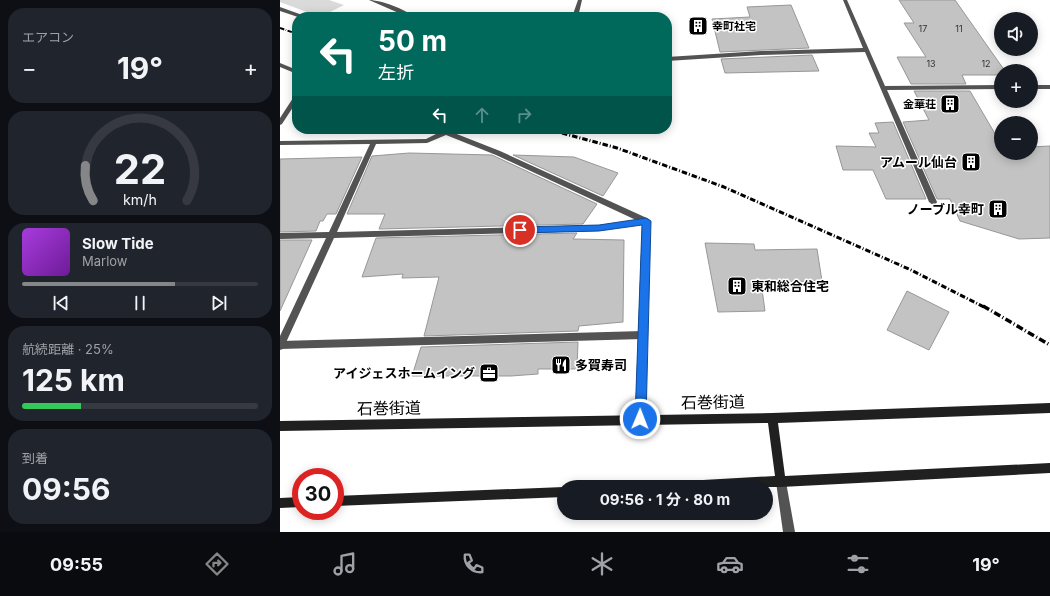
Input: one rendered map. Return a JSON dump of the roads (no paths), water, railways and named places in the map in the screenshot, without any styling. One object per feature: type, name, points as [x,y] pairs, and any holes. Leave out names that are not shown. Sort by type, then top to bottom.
[{"type":"street","points":[[371,0],[402,12]]},
{"type":"street","points":[[576,12],[580,0]]},
{"type":"street","points":[[846,0],[866,50],[933,202]]},
{"type":"street","points":[[280,9],[292,13]]},
{"type":"street","points":[[672,59],[761,53],[866,50]]},
{"type":"street","points":[[280,65],[292,70]]},
{"type":"street","points":[[883,88],[994,87]]},
{"type":"street","points":[[1038,87],[1050,87]]},
{"type":"street","points":[[280,123],[292,104]]},
{"type":"street","points":[[280,143],[427,141],[442,134]]},
{"type":"street","points":[[451,134],[498,153],[646,221]]},
{"type":"street","points":[[374,142],[280,346],[643,335]]},
{"type":"street","points":[[280,236],[599,228],[646,221]]},
{"type":"street","points":[[640,419],[646,221]]},
{"type":"street","name":"石巻街道","points":[[280,426],[772,418],[1050,408]]},
{"type":"street","points":[[772,418],[789,532]]},
{"type":"street","points":[[773,482],[1050,468]]},
{"type":"street","points":[[344,501],[557,492]]},
{"type":"street","points":[[280,503],[292,502]]},
{"type":"railway","points":[[280,28],[292,32]]},
{"type":"railway","points":[[566,134],[617,148],[724,187],[911,270],[984,307]]},
{"type":"railway","points":[[983,306],[1050,345]]},
{"type":"place","name":"幸町社宅","points":[[698,26]]},
{"type":"place","name":"金華荘","points":[[950,104]]},
{"type":"place","name":"アムール仙台","points":[[971,162]]},
{"type":"place","name":"ノーブル幸町","points":[[998,209]]},
{"type":"place","name":"東和総合住宅","points":[[737,286]]},
{"type":"place","name":"多賀寿司","points":[[561,365]]},
{"type":"place","name":"アイジェスホームイング","points":[[489,373]]}]
